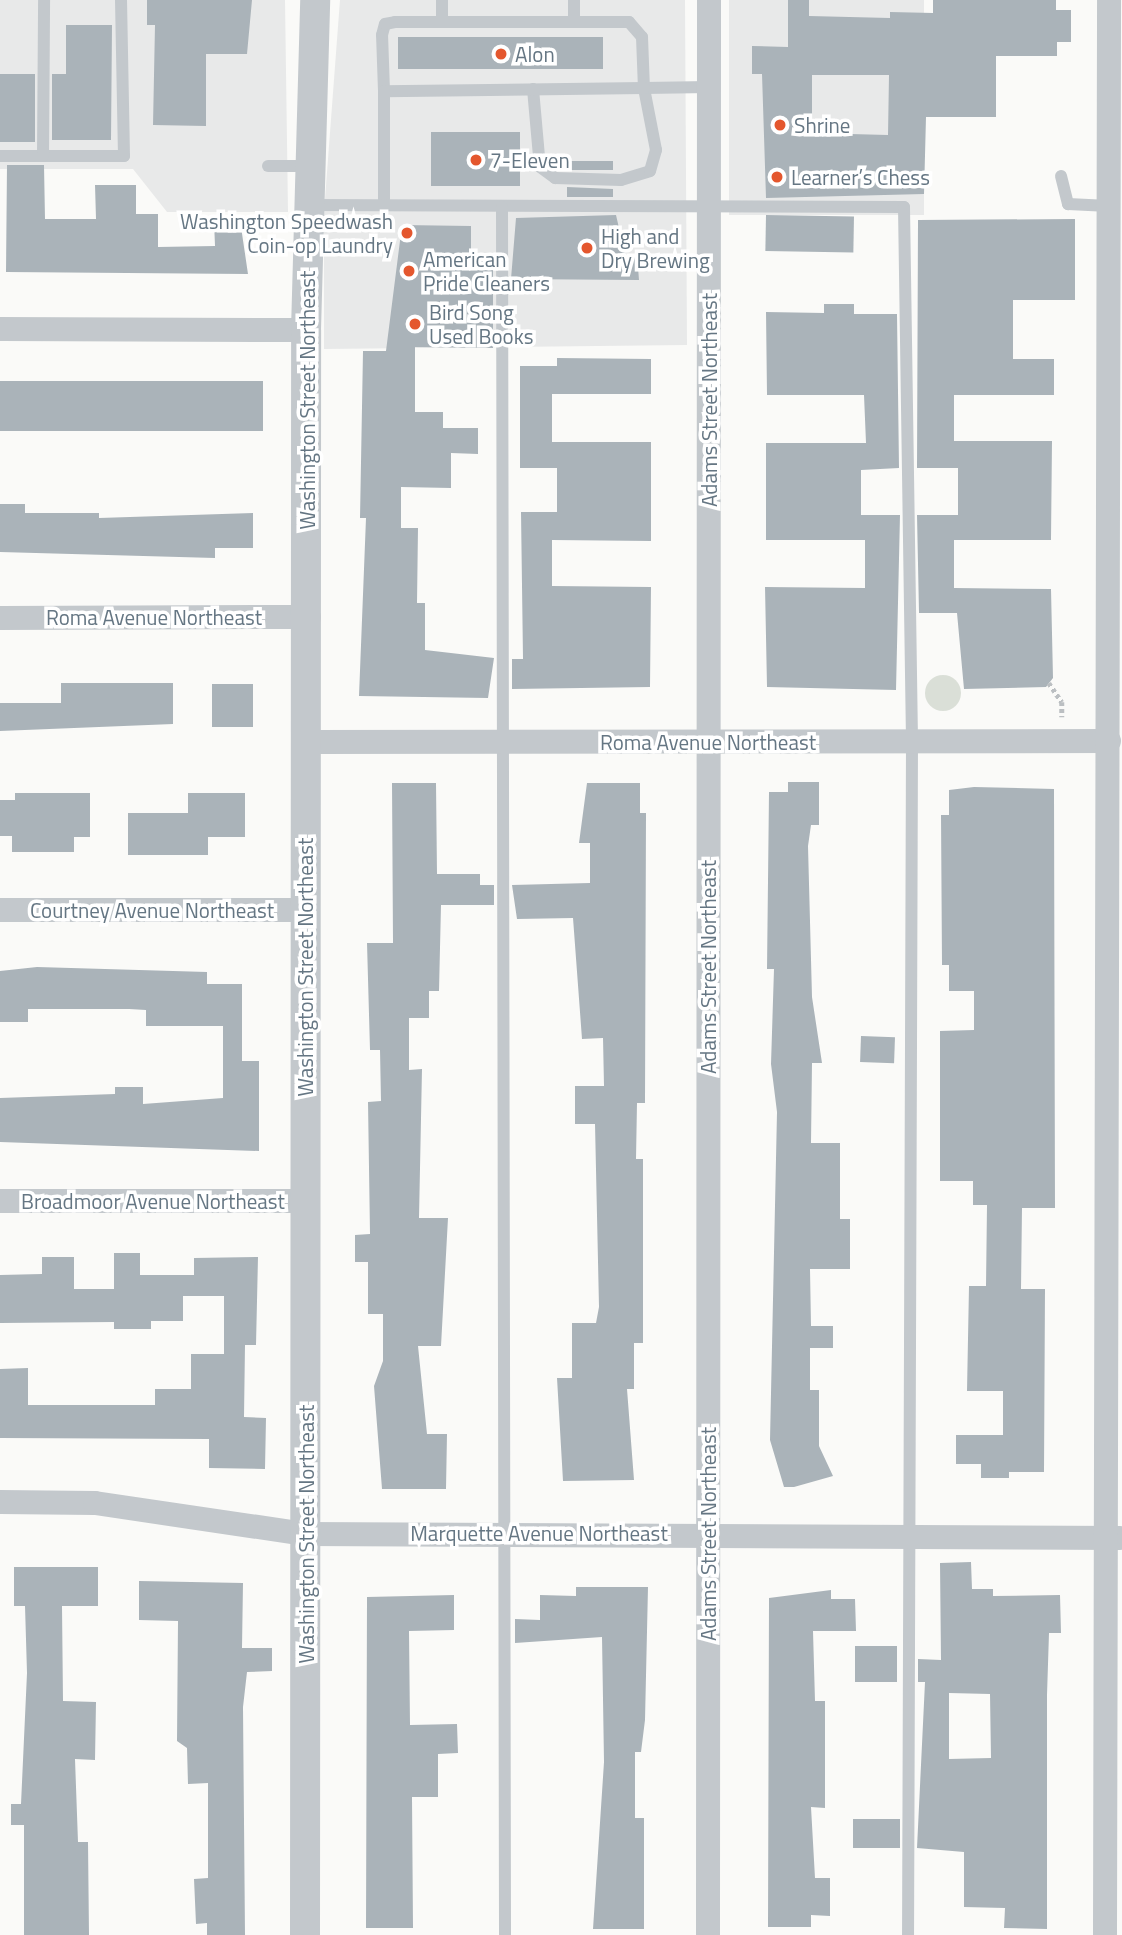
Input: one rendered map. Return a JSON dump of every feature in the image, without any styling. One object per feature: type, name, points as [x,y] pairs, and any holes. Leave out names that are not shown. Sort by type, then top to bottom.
[{"type":"street","name":"Washington Street Northeast","points":[[305,1935],[304,910],[309,617],[306,330],[308,166],[315,0]]},
{"type":"street","name":"Adams Street Northeast","points":[[708,1935],[709,0]]},
{"type":"street","points":[[1105,1935],[1106,1593],[1114,1537],[1115,1327],[1109,741],[1116,373],[1110,206],[1109,0]]},
{"type":"street","points":[[0,329],[306,330]]},
{"type":"street","name":"Roma Avenue Northeast","points":[[0,618],[309,617]]},
{"type":"street","name":"Roma Avenue Northeast","points":[[308,742],[1109,741]]},
{"type":"street","name":"Courtney Avenue Northeast","points":[[0,910],[304,910]]},
{"type":"street","name":"Broadmoor Avenue Northeast","points":[[0,1201],[305,1201]]},
{"type":"street","name":"Marquette Avenue Northeast","points":[[0,1502],[95,1503],[306,1534],[708,1532],[1114,1537]]},
{"type":"lane","points":[[43,156],[44,0]]},
{"type":"lane","points":[[0,156],[124,156],[121,0]]},
{"type":"lane","points":[[442,0],[442,22]]},
{"type":"lane","points":[[574,0],[574,22]]},
{"type":"lane","points":[[384,206],[385,24],[574,22],[639,26],[644,88],[656,150],[650,171],[621,180],[555,178],[540,167],[533,89]]},
{"type":"lane","points":[[384,90],[709,87]]},
{"type":"lane","points":[[268,166],[308,166]]},
{"type":"lane","points":[[1061,176],[1068,204],[1110,206]]},
{"type":"lane","points":[[308,205],[709,209],[904,207],[912,742],[908,1935]]},
{"type":"lane","points":[[502,207],[505,1935]]},
{"type":"path","points":[[1049,683],[1062,702],[1061,721]]},
{"type":"shaded area","points":[[0,0],[285,0],[288,212],[167,212],[133,169],[0,169]]},
{"type":"shaded area","points":[[340,0],[685,0],[687,345],[324,349],[324,212]]},
{"type":"shaded area","points":[[729,0],[924,0],[924,215],[729,215]]},
{"type":"shaded area","points":[[943,675],[956,680],[961,693],[956,706],[943,711],[930,706],[925,693],[930,680]]},
{"type":"building","points":[[147,0],[252,0],[247,54],[206,54],[206,126],[153,125],[155,25],[147,25]]},
{"type":"building","points":[[788,0],[809,0],[809,16],[890,18],[890,12],[933,13],[933,0],[1056,0],[1056,10],[1071,10],[1071,42],[1057,42],[1057,56],[996,56],[996,117],[926,117],[924,194],[766,198],[762,74],[752,74],[752,46],[788,47]],"holes":[[[812,75],[889,75],[888,135],[812,133]]]},
{"type":"building","points":[[66,25],[112,25],[111,140],[52,140],[52,74],[66,74]]},
{"type":"building","name":"Alon","points":[[398,37],[603,37],[603,69],[398,69]]},
{"type":"building","points":[[0,74],[35,74],[35,142],[0,142]]},
{"type":"building","name":"7-Eleven","points":[[431,132],[520,132],[520,186],[431,186]]},
{"type":"building","points":[[567,161],[613,161],[613,170],[567,170]]},
{"type":"building","points":[[7,165],[44,165],[45,219],[96,219],[95,185],[136,185],[136,214],[158,214],[158,247],[215,246],[214,221],[240,220],[248,274],[6,272]]},
{"type":"building","points":[[567,187],[613,189],[613,197],[567,197]]},
{"type":"building","points":[[616,215],[625,254],[637,255],[639,280],[511,279],[516,218]]},
{"type":"building","points":[[766,215],[854,217],[853,253],[765,251]]},
{"type":"building","points":[[1075,219],[1075,300],[1013,300],[1013,359],[1054,359],[1054,395],[954,395],[954,441],[1052,441],[1051,540],[954,540],[954,588],[1051,589],[1053,678],[1046,687],[964,689],[957,613],[919,613],[917,515],[958,515],[958,468],[917,468],[918,220]]},
{"type":"building","points":[[402,225],[471,226],[471,253],[493,255],[493,348],[415,347],[415,412],[443,412],[443,428],[478,428],[478,454],[451,453],[451,488],[401,487],[401,528],[418,528],[417,603],[425,603],[425,650],[494,658],[488,698],[359,696],[366,518],[360,518],[363,351],[386,351]]},
{"type":"building","points":[[824,304],[854,304],[854,314],[897,314],[899,468],[861,470],[861,515],[900,515],[896,690],[767,687],[765,587],[865,588],[865,540],[766,540],[766,443],[866,443],[864,395],[767,395],[766,312],[824,313]]},
{"type":"building","points":[[557,358],[651,359],[651,394],[552,394],[552,442],[651,442],[651,541],[552,540],[552,586],[651,587],[650,687],[512,689],[512,659],[523,659],[521,512],[557,512],[557,468],[520,468],[520,366],[557,366]]},
{"type":"building","points":[[0,381],[263,381],[263,431],[0,431]]},
{"type":"building","points":[[0,504],[25,504],[25,513],[99,513],[99,518],[253,513],[253,548],[215,548],[215,558],[0,552]]},
{"type":"building","points":[[61,683],[173,683],[173,724],[0,731],[0,703],[61,703]]},
{"type":"building","points":[[212,684],[253,684],[253,727],[212,727]]},
{"type":"building","points":[[788,782],[819,782],[819,825],[811,825],[808,846],[812,997],[822,1063],[812,1063],[811,1143],[840,1143],[840,1219],[850,1219],[850,1269],[810,1269],[811,1326],[833,1326],[833,1348],[810,1348],[810,1390],[819,1390],[819,1446],[833,1476],[794,1487],[784,1487],[770,1440],[777,1112],[771,1064],[774,969],[767,969],[769,792],[788,792]]},
{"type":"building","points":[[392,783],[436,783],[437,874],[480,874],[480,885],[494,885],[494,905],[441,905],[439,991],[429,991],[429,1018],[409,1018],[409,1070],[422,1069],[419,1218],[448,1218],[441,1346],[418,1346],[427,1434],[447,1434],[446,1489],[382,1489],[374,1386],[383,1361],[383,1314],[368,1314],[368,1262],[355,1262],[355,1235],[370,1234],[368,1102],[381,1101],[380,1050],[370,1050],[367,943],[393,943]]},
{"type":"building","points":[[587,783],[640,783],[640,813],[646,813],[645,1103],[637,1103],[636,1159],[643,1159],[643,1343],[634,1343],[634,1389],[627,1389],[634,1480],[563,1481],[557,1378],[572,1378],[572,1323],[596,1323],[599,1307],[595,1124],[575,1124],[575,1086],[604,1086],[603,1038],[582,1039],[573,918],[517,919],[512,885],[590,883],[590,843],[579,843]]},
{"type":"building","points":[[974,787],[1054,789],[1055,1208],[1022,1208],[1021,1289],[1045,1289],[1044,1472],[1009,1472],[1009,1478],[981,1478],[981,1464],[956,1464],[956,1435],[1003,1435],[1003,1391],[967,1391],[969,1286],[986,1286],[987,1205],[973,1205],[973,1181],[940,1181],[940,1031],[974,1030],[974,991],[949,991],[949,965],[942,965],[941,815],[949,815],[949,790]]},
{"type":"building","points":[[15,793],[90,793],[90,837],[74,837],[74,852],[12,852],[12,836],[0,836],[0,800],[15,800]]},
{"type":"building","points":[[188,793],[245,793],[245,837],[208,837],[208,855],[128,855],[128,813],[188,813]]},
{"type":"building","points":[[37,967],[207,972],[207,984],[242,984],[242,1061],[259,1061],[259,1151],[0,1142],[0,1098],[115,1094],[115,1087],[143,1087],[143,1104],[223,1098],[223,1026],[146,1026],[146,1010],[129,1009],[28,1009],[28,1022],[0,1022],[0,971]]},
{"type":"building","points":[[861,1036],[895,1037],[894,1063],[860,1062]]},
{"type":"building","points":[[114,1253],[140,1253],[140,1275],[194,1275],[194,1258],[258,1257],[256,1345],[245,1345],[244,1417],[266,1418],[265,1469],[209,1468],[209,1439],[0,1438],[0,1369],[28,1368],[28,1405],[155,1405],[155,1389],[191,1389],[191,1354],[224,1354],[224,1296],[183,1296],[183,1321],[151,1321],[151,1329],[114,1329],[114,1322],[0,1323],[0,1275],[42,1274],[42,1257],[74,1257],[74,1289],[114,1289]]},
{"type":"building","points":[[971,1562],[972,1589],[993,1589],[993,1596],[1060,1595],[1061,1633],[1049,1633],[1047,1929],[1004,1928],[1005,1908],[964,1907],[964,1852],[917,1848],[925,1682],[918,1682],[918,1659],[941,1660],[940,1563]],"holes":[[[949,1693],[990,1694],[991,1758],[949,1759]]]},
{"type":"building","points":[[14,1567],[98,1567],[98,1606],[62,1606],[63,1701],[96,1702],[95,1760],[75,1759],[78,1842],[88,1842],[89,1935],[24,1935],[24,1825],[11,1825],[11,1804],[21,1804],[27,1673],[25,1606],[14,1606]]},
{"type":"building","points":[[139,1581],[243,1583],[242,1648],[272,1648],[272,1671],[247,1672],[243,1707],[245,1935],[207,1935],[207,1923],[196,1924],[194,1879],[208,1878],[208,1783],[188,1784],[187,1748],[177,1741],[178,1621],[139,1620]]},
{"type":"building","points":[[576,1587],[648,1587],[645,1720],[641,1752],[635,1752],[635,1818],[644,1818],[644,1929],[593,1929],[604,1762],[602,1637],[515,1643],[515,1619],[540,1620],[540,1595],[576,1596]]},
{"type":"building","points":[[831,1590],[831,1599],[855,1599],[856,1631],[813,1631],[815,1701],[825,1701],[825,1808],[811,1807],[815,1878],[830,1878],[830,1916],[811,1915],[811,1927],[768,1927],[769,1598]]},
{"type":"building","points":[[454,1595],[454,1630],[409,1631],[410,1725],[457,1724],[458,1753],[438,1754],[438,1797],[412,1797],[413,1928],[366,1928],[367,1597]]},
{"type":"building","points":[[855,1646],[897,1646],[897,1682],[855,1682]]},
{"type":"building","points":[[853,1819],[900,1819],[900,1848],[853,1848]]},
{"type":"place","name":"Alon","points":[[501,54]]},
{"type":"place","name":"Shrine","points":[[780,125]]},
{"type":"place","name":"7-Eleven","points":[[476,160]]},
{"type":"place","name":"Learner’s Chess","points":[[777,177]]},
{"type":"place","name":"Washington Speedwash Coin-op Laundry","points":[[407,233]]},
{"type":"place","name":"High and Dry Brewing","points":[[587,248]]},
{"type":"place","name":"American Pride Cleaners","points":[[409,271]]},
{"type":"place","name":"Bird Song Used Books","points":[[415,324]]}]
